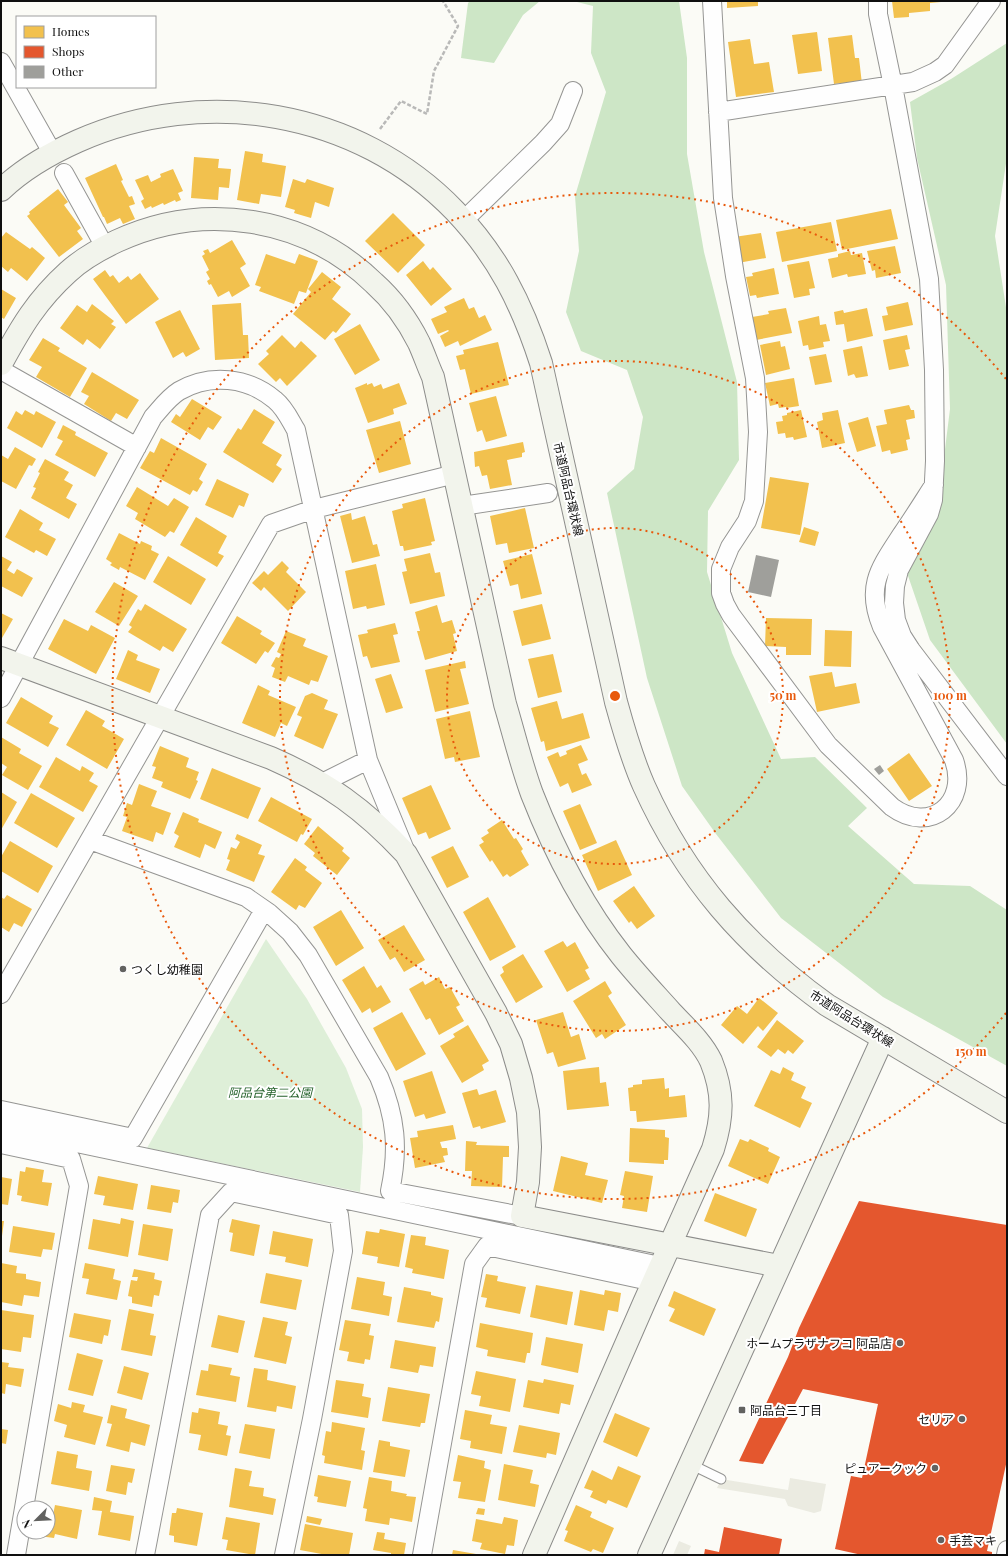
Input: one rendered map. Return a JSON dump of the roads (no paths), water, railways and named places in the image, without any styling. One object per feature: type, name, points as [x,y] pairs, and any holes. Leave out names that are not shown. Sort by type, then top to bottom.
[{"type":"street","points":[[712,1],[723,198],[735,276],[755,378],[758,432],[754,500],[747,520],[724,557],[720,569],[721,593],[731,615],[828,744],[892,807],[905,815],[919,818],[939,813],[947,806],[957,789],[957,769],[954,760],[882,627],[875,604],[874,592],[876,580],[886,559],[934,485]]},
{"type":"street","points":[[878,1],[878,14],[894,86],[929,279],[934,370],[933,500],[929,514],[899,570],[894,586],[896,620],[902,636],[911,650],[1007,776]]},
{"type":"street","points":[[718,112],[913,82],[940,69],[949,60],[991,1]]},
{"type":"street","points":[[1,62],[53,154]]},
{"type":"street","points":[[463,221],[543,143],[560,124],[573,91]]},
{"type":"street","name":"市道阿品台環状線","points":[[1,190],[34,165],[96,133],[130,122],[164,115],[199,111],[234,111],[270,115],[304,123],[331,132],[369,148],[400,166],[428,187],[455,211],[478,237],[498,266],[516,297],[530,329],[540,363],[616,702],[633,758],[656,812],[670,837],[701,886],[739,930],[759,951],[781,970],[827,1005],[1007,1112]]},
{"type":"street","points":[[64,173],[105,247]]},
{"type":"street","points":[[1,364],[21,327],[43,297],[69,271],[105,247],[133,233],[168,223],[205,218],[242,220],[279,227],[314,241],[345,259],[374,283],[394,305],[419,342],[433,377],[505,704],[527,778],[550,835],[582,896],[607,935],[635,972],[700,1044],[710,1059],[717,1077],[721,1095],[722,1113],[719,1132],[713,1149],[534,1555]]},
{"type":"street","points":[[1,370],[137,447]]},
{"type":"street","points":[[1,698],[11,661],[137,447],[153,417],[164,403],[178,392],[194,384],[211,380],[228,380],[246,383],[262,390],[272,398],[288,415],[296,430],[301,448],[368,760],[406,854],[496,1013],[511,1044],[523,1085],[528,1112],[530,1147],[528,1182],[522,1216]]},
{"type":"street","points":[[1,994],[271,524],[314,509],[455,474]]},
{"type":"street","points":[[462,506],[548,493]]},
{"type":"street","points":[[11,661],[297,769],[345,798],[367,815],[388,834],[406,854]]},
{"type":"street","points":[[322,783],[368,760]]},
{"type":"street","points":[[90,840],[246,897],[290,932],[308,955],[379,1077],[390,1108],[395,1136],[395,1158],[390,1191],[779,1266]]},
{"type":"street","points":[[1,1110],[133,1138],[264,910]]},
{"type":"street","points":[[648,1555],[883,1038]]},
{"type":"street","points":[[1,1127],[657,1274]]},
{"type":"street","points":[[1,1144],[71,1159],[79,1186],[16,1555]]},
{"type":"street","points":[[145,1555],[210,1215],[230,1192],[339,1215],[343,1251],[312,1419],[284,1555]]},
{"type":"street","points":[[422,1555],[474,1264],[487,1246],[657,1274]]},
{"type":"street","points":[[1006,1555],[1007,1550]]},
{"type":"lane","points":[[689,1464],[721,1479]]},
{"type":"place","name":"つくし幼稚園","points":[[123,969]]},
{"type":"place","name":"ホームプラザナフコ 阿品店","points":[[900,1343]]},
{"type":"place","name":"阿品台三丁目","points":[[742,1410]]},
{"type":"place","name":"セリア","points":[[962,1419]]},
{"type":"place","name":"ピュアークック","points":[[935,1468]]},
{"type":"place","name":"手芸マキ","points":[[941,1540]]},
{"type":"park label","name":"阿品台第二公園","points":[[270,1092]]}]
